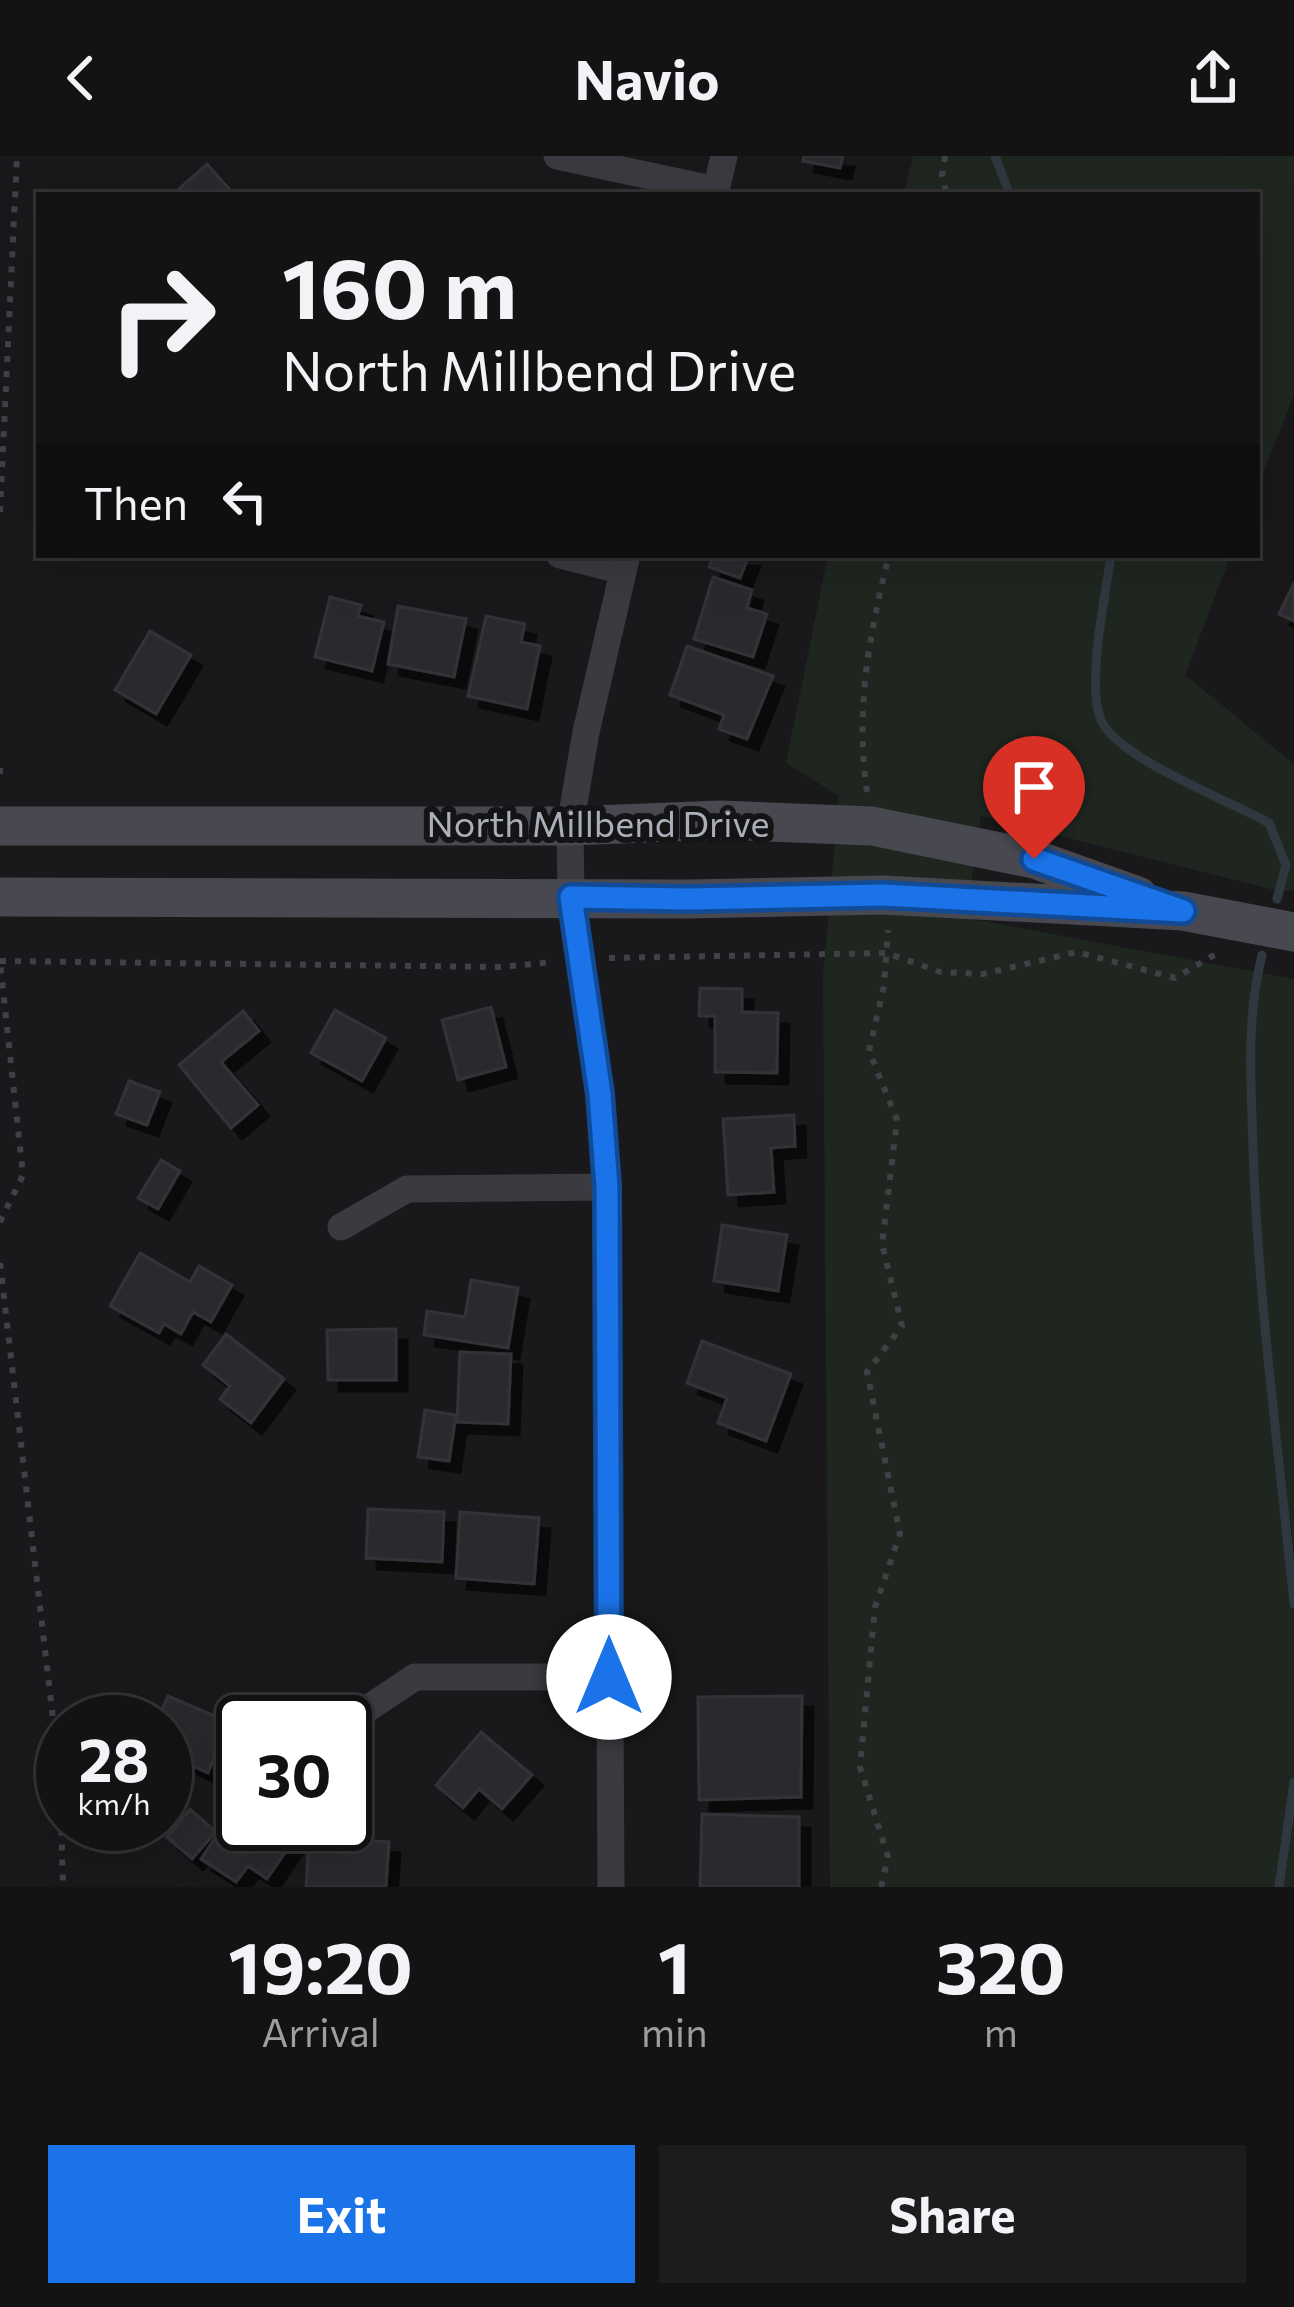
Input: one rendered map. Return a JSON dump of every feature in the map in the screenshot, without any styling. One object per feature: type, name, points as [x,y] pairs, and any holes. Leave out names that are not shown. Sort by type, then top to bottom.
[{"type":"street","points":[[557,156],[712,192]]},
{"type":"street","points":[[716,192],[724,156]]},
{"type":"street","points":[[584,558],[625,563],[570,826],[571,897],[600,1094],[607,1187],[611,1887]]},
{"type":"street","points":[[0,804],[45,826]]},
{"type":"street","name":"North Millbend Drive","points":[[0,826],[570,826],[720,820],[872,826],[1034,859],[1183,911]]},
{"type":"street","name":"North Millbend Drive","points":[[6,903],[883,895],[1183,911],[1294,932]]},
{"type":"street","points":[[341,1227],[407,1189],[607,1187]]},
{"type":"street","points":[[372,1706],[415,1677],[609,1677]]},
{"type":"path","points":[[0,512],[17,156]]},
{"type":"path","points":[[945,156],[941,176],[946,192]]},
{"type":"path","points":[[872,826],[862,758],[867,645],[889,558]]},
{"type":"path","points":[[0,768],[0,778]]},
{"type":"path","points":[[881,1887],[888,1858],[860,1767],[875,1607],[900,1534],[868,1372],[902,1326],[882,1244],[897,1120],[869,1051],[884,986],[883,895]]},
{"type":"path","points":[[0,1222],[22,1175],[0,961],[501,967],[578,959],[886,953],[940,972],[982,974],[1077,952],[1174,978],[1223,950]]},
{"type":"path","points":[[0,1263],[60,1779],[63,1887]]},
{"type":"shaded area","points":[[913,156],[1294,156],[1294,395],[1260,481],[1260,192],[905,192]]},
{"type":"shaded area","points":[[827,558],[1230,558],[1185,675],[1294,764],[1294,890],[1278,891],[981,816],[966,918],[1294,979],[1294,1887],[830,1887],[823,976],[839,796],[786,763]]},
{"type":"building","points":[[804,156],[843,156],[840,168],[803,161]]},
{"type":"building","points":[[207,164],[232,192],[175,192]]},
{"type":"building","points":[[712,558],[748,558],[740,578],[709,567]]},
{"type":"building","points":[[713,577],[752,590],[747,608],[767,614],[753,657],[694,639]]},
{"type":"building","points":[[1294,583],[1294,621],[1279,614]]},
{"type":"building","points":[[330,597],[361,605],[358,616],[384,622],[372,671],[315,657]]},
{"type":"building","points":[[398,606],[466,619],[454,677],[388,664]]},
{"type":"building","points":[[486,616],[525,624],[521,642],[540,646],[527,709],[468,696]]},
{"type":"building","points":[[150,631],[191,655],[156,714],[115,690]]},
{"type":"building","points":[[687,646],[773,676],[747,739],[719,729],[724,715],[670,695]]},
{"type":"building","points":[[700,988],[742,989],[742,1012],[778,1013],[777,1073],[715,1072],[715,1016],[699,1016]]},
{"type":"building","points":[[491,1007],[506,1067],[458,1080],[442,1020]]},
{"type":"building","points":[[335,1010],[386,1038],[362,1081],[311,1053]]},
{"type":"building","points":[[243,1011],[259,1031],[221,1062],[258,1105],[231,1128],[179,1065]]},
{"type":"building","points":[[129,1081],[160,1092],[147,1125],[116,1114]]},
{"type":"building","points":[[794,1115],[795,1146],[771,1148],[774,1192],[728,1195],[723,1119]]},
{"type":"building","points":[[161,1160],[180,1171],[158,1209],[138,1198]]},
{"type":"building","points":[[722,1225],[787,1235],[778,1291],[714,1281]]},
{"type":"building","points":[[140,1253],[190,1282],[199,1266],[232,1285],[211,1322],[193,1312],[181,1334],[164,1324],[159,1333],[110,1306]]},
{"type":"building","points":[[471,1280],[518,1288],[508,1348],[424,1335],[427,1311],[465,1317]]},
{"type":"building","points":[[396,1329],[396,1380],[328,1380],[327,1330]]},
{"type":"building","points":[[226,1334],[284,1379],[251,1423],[220,1399],[230,1386],[203,1365]]},
{"type":"building","points":[[702,1341],[791,1374],[766,1441],[718,1423],[727,1398],[687,1383]]},
{"type":"building","points":[[460,1352],[511,1354],[508,1424],[457,1422]]},
{"type":"building","points":[[425,1410],[456,1415],[449,1461],[418,1457]]},
{"type":"building","points":[[368,1509],[444,1512],[442,1562],[366,1558]]},
{"type":"building","points":[[460,1512],[539,1518],[534,1584],[456,1578]]},
{"type":"building","points":[[802,1696],[801,1797],[699,1800],[698,1697]]},
{"type":"building","points":[[192,1706],[216,1716],[216,1754],[208,1773],[192,1766]]},
{"type":"building","points":[[481,1732],[532,1775],[502,1809],[479,1789],[463,1808],[436,1785]]},
{"type":"building","points":[[192,1811],[216,1832],[192,1859],[183,1851],[192,1851]]},
{"type":"building","points":[[702,1814],[799,1817],[799,1887],[700,1887]]},
{"type":"building","points":[[216,1837],[216,1851],[286,1851],[267,1879],[248,1866],[236,1882],[201,1859]]},
{"type":"building","points":[[372,1841],[389,1842],[386,1887],[306,1887],[308,1851],[372,1851]]},
{"type":"waterway","points":[[995,156],[1009,192]]},
{"type":"waterway","points":[[1111,558],[1096,665],[1102,722],[1113,736],[1152,764],[1269,823],[1286,865],[1277,899]]},
{"type":"waterway","points":[[1262,955],[1251,1051],[1256,1204],[1294,1604]]},
{"type":"waterway","points":[[1279,1887],[1294,1782]]},
{"type":"route","points":[[609,1677],[607,1187],[600,1094],[571,897],[883,895],[1183,911],[1034,859]]}]
